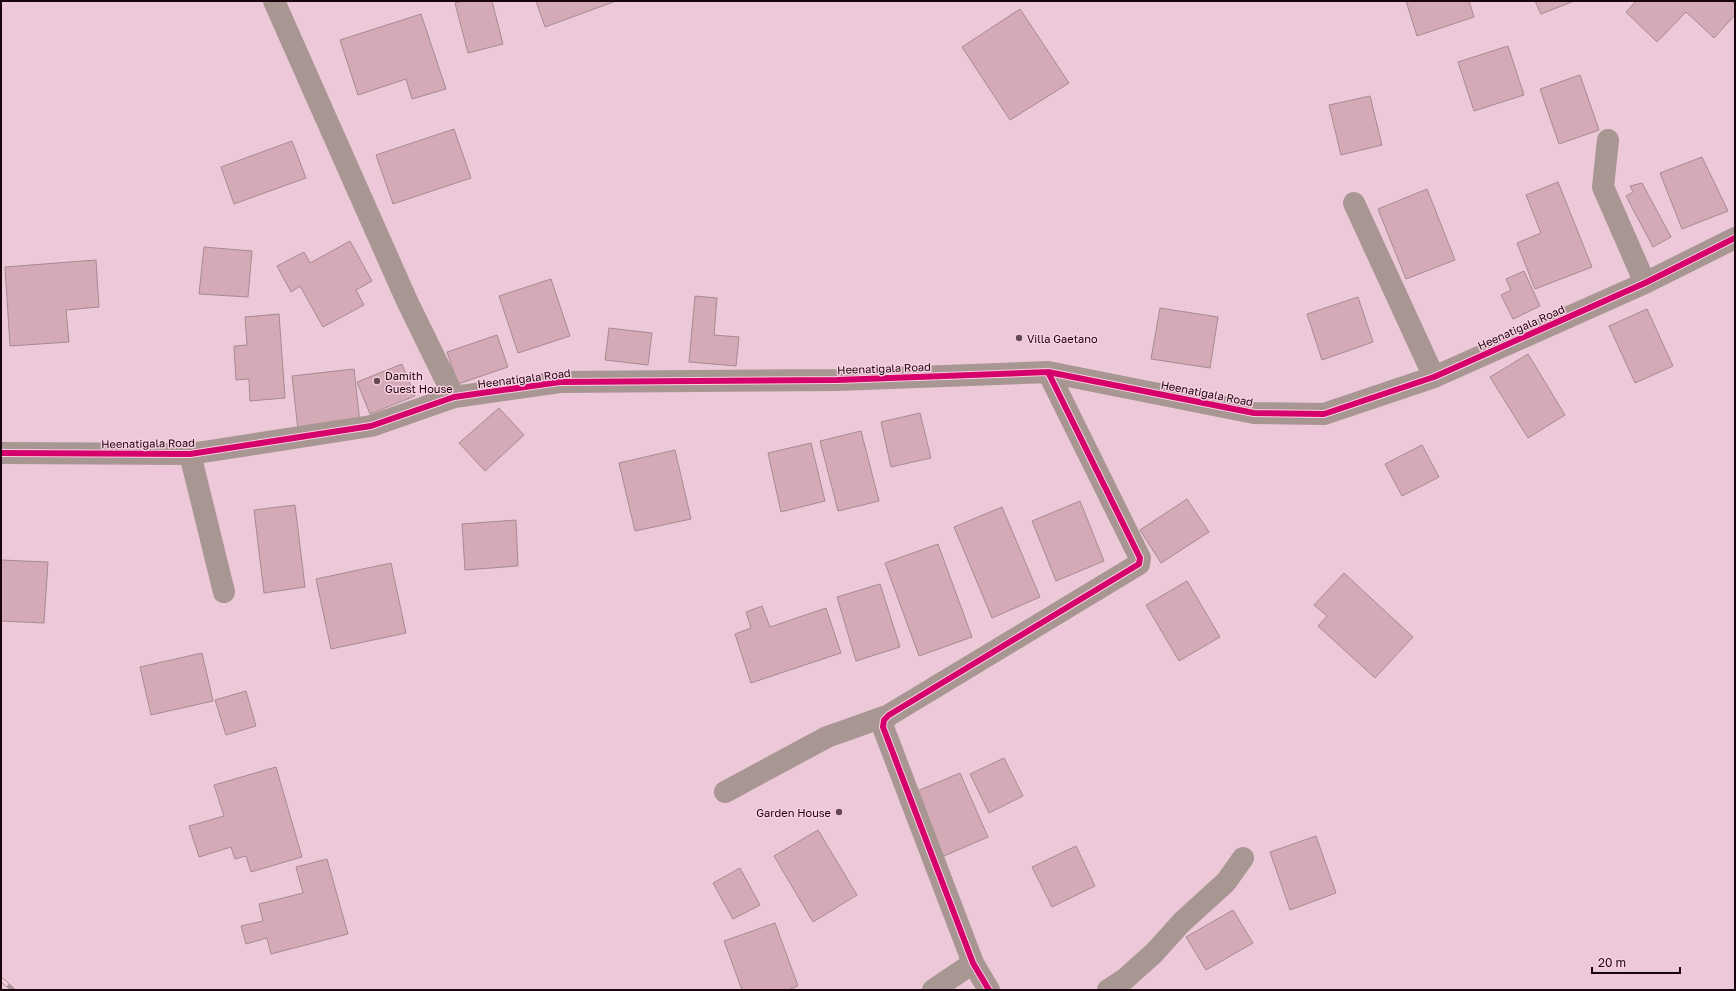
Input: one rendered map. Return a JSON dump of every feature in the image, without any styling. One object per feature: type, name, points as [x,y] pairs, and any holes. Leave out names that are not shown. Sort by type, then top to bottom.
[{"type":"street","points":[[274,1],[407,301],[454,396]]},
{"type":"street","points":[[1608,140],[1603,187],[1646,283]]},
{"type":"street","points":[[1354,203],[1434,377]]},
{"type":"street","name":"Heenatigala Road","points":[[1,453],[190,454],[371,426],[454,396],[560,382],[837,380],[1048,372],[1262,413],[1324,414],[1434,377],[1646,283],[1735,238]]},
{"type":"street","points":[[725,792],[827,737],[889,715],[1139,564],[1140,558],[1048,372]]},
{"type":"street","points":[[190,454],[224,592]]},
{"type":"street","points":[[889,715],[884,720],[883,727],[973,963],[989,990]]},
{"type":"street","points":[[1108,990],[1125,979],[1154,953],[1182,922],[1226,882],[1243,858]]},
{"type":"street","points":[[933,990],[973,963]]},
{"type":"building","points":[[463,1],[492,1],[503,44],[468,53],[455,3]]},
{"type":"building","points":[[536,1],[616,1],[545,27]]},
{"type":"building","points":[[1406,1],[1469,1],[1474,17],[1417,36]]},
{"type":"building","points":[[1535,1],[1574,1],[1541,14]]},
{"type":"building","points":[[1636,1],[1732,1],[1735,4],[1735,15],[1714,38],[1686,12],[1657,42],[1626,12]]},
{"type":"building","points":[[1020,9],[1069,83],[1010,120],[962,47]]},
{"type":"building","points":[[421,14],[446,89],[412,99],[406,79],[358,95],[340,40]]},
{"type":"building","points":[[1508,46],[1524,95],[1474,111],[1458,62]]},
{"type":"building","points":[[1580,75],[1599,130],[1559,144],[1540,89]]},
{"type":"building","points":[[1370,96],[1382,145],[1341,155],[1329,105]]},
{"type":"building","points":[[454,129],[471,178],[393,204],[376,155]]},
{"type":"building","points":[[292,141],[306,178],[234,204],[221,167]]},
{"type":"building","points":[[1702,157],[1728,211],[1682,229],[1660,173]]},
{"type":"building","points":[[1558,182],[1592,267],[1535,289],[1517,243],[1541,233],[1526,195]]},
{"type":"building","points":[[1642,183],[1671,237],[1653,247],[1626,196],[1633,192],[1630,186]]},
{"type":"building","points":[[1427,189],[1455,260],[1406,279],[1378,209]]},
{"type":"building","points":[[350,241],[372,281],[356,290],[364,305],[323,327],[300,286],[291,292],[277,266],[304,252],[310,263]]},
{"type":"building","points":[[204,247],[252,251],[248,297],[199,294]]},
{"type":"building","points":[[96,260],[99,307],[66,310],[69,342],[10,346],[5,267]]},
{"type":"building","points":[[1524,271],[1540,306],[1513,319],[1501,295],[1511,290],[1506,279]]},
{"type":"building","points":[[551,279],[570,336],[518,353],[499,296]]},
{"type":"building","points":[[695,296],[717,298],[714,335],[739,337],[736,366],[689,362]]},
{"type":"building","points":[[1358,297],[1373,342],[1322,360],[1307,314]]},
{"type":"building","points":[[1160,308],[1218,317],[1210,368],[1151,359]]},
{"type":"building","points":[[1647,309],[1673,366],[1635,383],[1609,326]]},
{"type":"building","points":[[279,314],[285,398],[250,401],[249,379],[236,380],[234,346],[247,345],[245,317]]},
{"type":"building","points":[[609,328],[652,333],[648,365],[605,360]]},
{"type":"building","points":[[497,335],[508,367],[458,384],[447,352]]},
{"type":"building","points":[[1528,354],[1565,415],[1528,438],[1490,377]]},
{"type":"building","points":[[402,364],[415,396],[370,414],[357,382]]},
{"type":"building","points":[[354,369],[360,423],[298,430],[292,376]]},
{"type":"building","points":[[499,408],[524,435],[485,471],[459,443]]},
{"type":"building","points":[[920,413],[931,458],[891,467],[881,422]]},
{"type":"building","points":[[861,431],[879,501],[838,511],[820,441]]},
{"type":"building","points":[[811,443],[825,501],[781,512],[768,453]]},
{"type":"building","points":[[1422,445],[1439,477],[1402,496],[1385,464]]},
{"type":"building","points":[[675,450],[691,519],[635,531],[619,463]]},
{"type":"building","points":[[1187,499],[1209,532],[1161,563],[1140,530]]},
{"type":"building","points":[[1080,501],[1104,561],[1056,581],[1032,521]]},
{"type":"building","points":[[295,505],[305,587],[264,593],[254,510]]},
{"type":"building","points":[[1002,507],[1040,597],[992,618],[954,527]]},
{"type":"building","points":[[516,520],[518,566],[465,570],[462,524]]},
{"type":"building","points":[[938,544],[972,637],[919,656],[885,563]]},
{"type":"building","points":[[1,560],[48,562],[44,623],[1,621]]},
{"type":"building","points":[[391,563],[406,633],[331,649],[316,579]]},
{"type":"building","points":[[1344,573],[1413,637],[1375,678],[1318,626],[1327,616],[1314,605]]},
{"type":"building","points":[[1187,581],[1220,637],[1179,661],[1146,605]]},
{"type":"building","points":[[880,584],[900,647],[856,661],[837,597]]},
{"type":"building","points":[[762,606],[770,627],[826,608],[841,653],[751,683],[735,634],[751,628],[746,612]]},
{"type":"building","points":[[202,653],[213,701],[151,715],[140,667]]},
{"type":"building","points":[[246,691],[256,726],[226,735],[215,700]]},
{"type":"building","points":[[1004,758],[1023,796],[989,813],[970,774]]},
{"type":"building","points":[[276,767],[302,857],[251,872],[246,856],[235,859],[231,847],[199,857],[189,826],[224,816],[214,785]]},
{"type":"building","points":[[960,773],[988,837],[937,859],[910,794]]},
{"type":"building","points":[[818,830],[857,895],[813,922],[774,856]]},
{"type":"building","points":[[1316,836],[1336,893],[1290,910],[1270,852]]},
{"type":"building","points":[[1076,846],[1095,886],[1052,907],[1032,867]]},
{"type":"building","points":[[327,859],[348,934],[271,954],[267,938],[246,944],[241,926],[263,921],[259,904],[303,893],[296,867]]},
{"type":"building","points":[[740,868],[760,905],[733,919],[713,883]]},
{"type":"building","points":[[1233,910],[1253,943],[1206,970],[1186,937]]},
{"type":"building","points":[[775,923],[798,986],[788,990],[742,990],[724,941]]},
{"type":"railway","points":[[1,979],[13,990]]},
{"type":"cycle path","points":[[1,453],[190,454],[371,426],[454,397],[560,382],[837,380],[1048,372],[1254,413],[1324,414],[1434,377],[1645,283],[1735,238]]},
{"type":"cycle path","points":[[989,990],[973,963],[883,727],[884,720],[889,715],[1139,564],[1140,558],[1048,372]]},
{"type":"place","name":"Villa Gaetano","points":[[1019,338]]},
{"type":"place","name":"Damith Guest House","points":[[377,381]]},
{"type":"place","name":"Garden House","points":[[839,812]]}]
